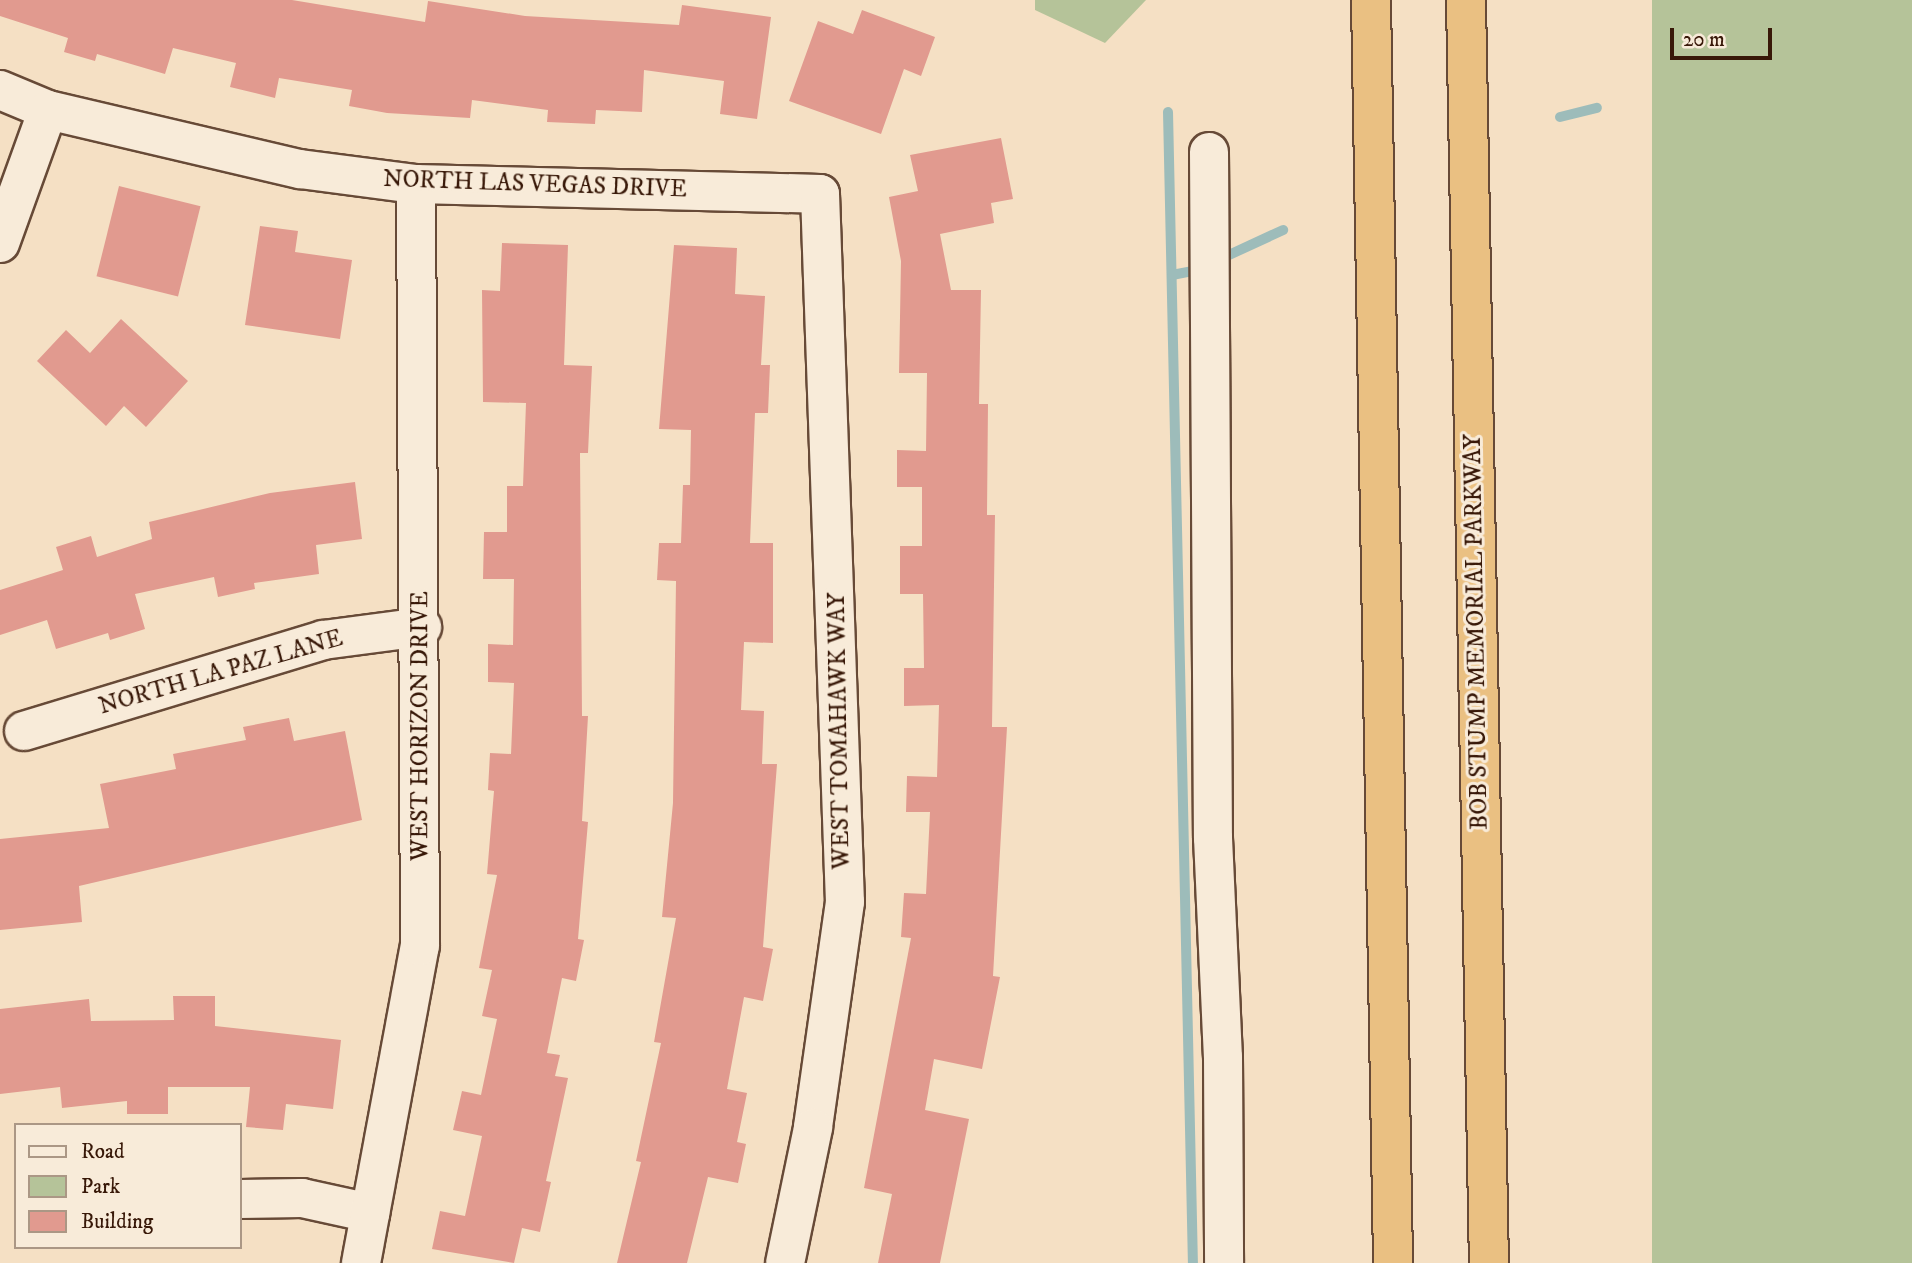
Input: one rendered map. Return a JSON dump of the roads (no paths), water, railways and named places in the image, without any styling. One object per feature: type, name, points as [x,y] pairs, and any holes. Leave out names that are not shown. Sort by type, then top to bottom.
[{"type":"highway","points":[[1371,0],[1393,1263]]},
{"type":"highway","name":"BOB STUMP MEMORIAL PARKWAY","points":[[1466,0],[1489,1263]]},
{"type":"street","name":"NORTH LAS VEGAS DRIVE","points":[[0,90],[48,110],[300,169],[416,184],[820,194]]},
{"type":"street","points":[[0,243],[48,110]]},
{"type":"street","points":[[1209,152],[1213,838],[1223,1030],[1224,1263]]},
{"type":"street","name":"WEST HORIZON DRIVE","points":[[361,1263],[420,946],[422,627],[416,184]]},
{"type":"street","name":"WEST TOMAHAWK WAY","points":[[785,1263],[813,1128],[845,902],[820,194]]},
{"type":"street","name":"NORTH LA PAZ LANE","points":[[23,731],[323,640],[422,627]]},
{"type":"street","points":[[242,1199],[302,1198],[370,1213]]},
{"type":"waterway","points":[[1560,117],[1597,108]]},
{"type":"waterway","points":[[1168,112],[1193,1263]]},
{"type":"waterway","points":[[1216,261],[1283,230]]},
{"type":"waterway","points":[[1172,275],[1202,269]]}]
